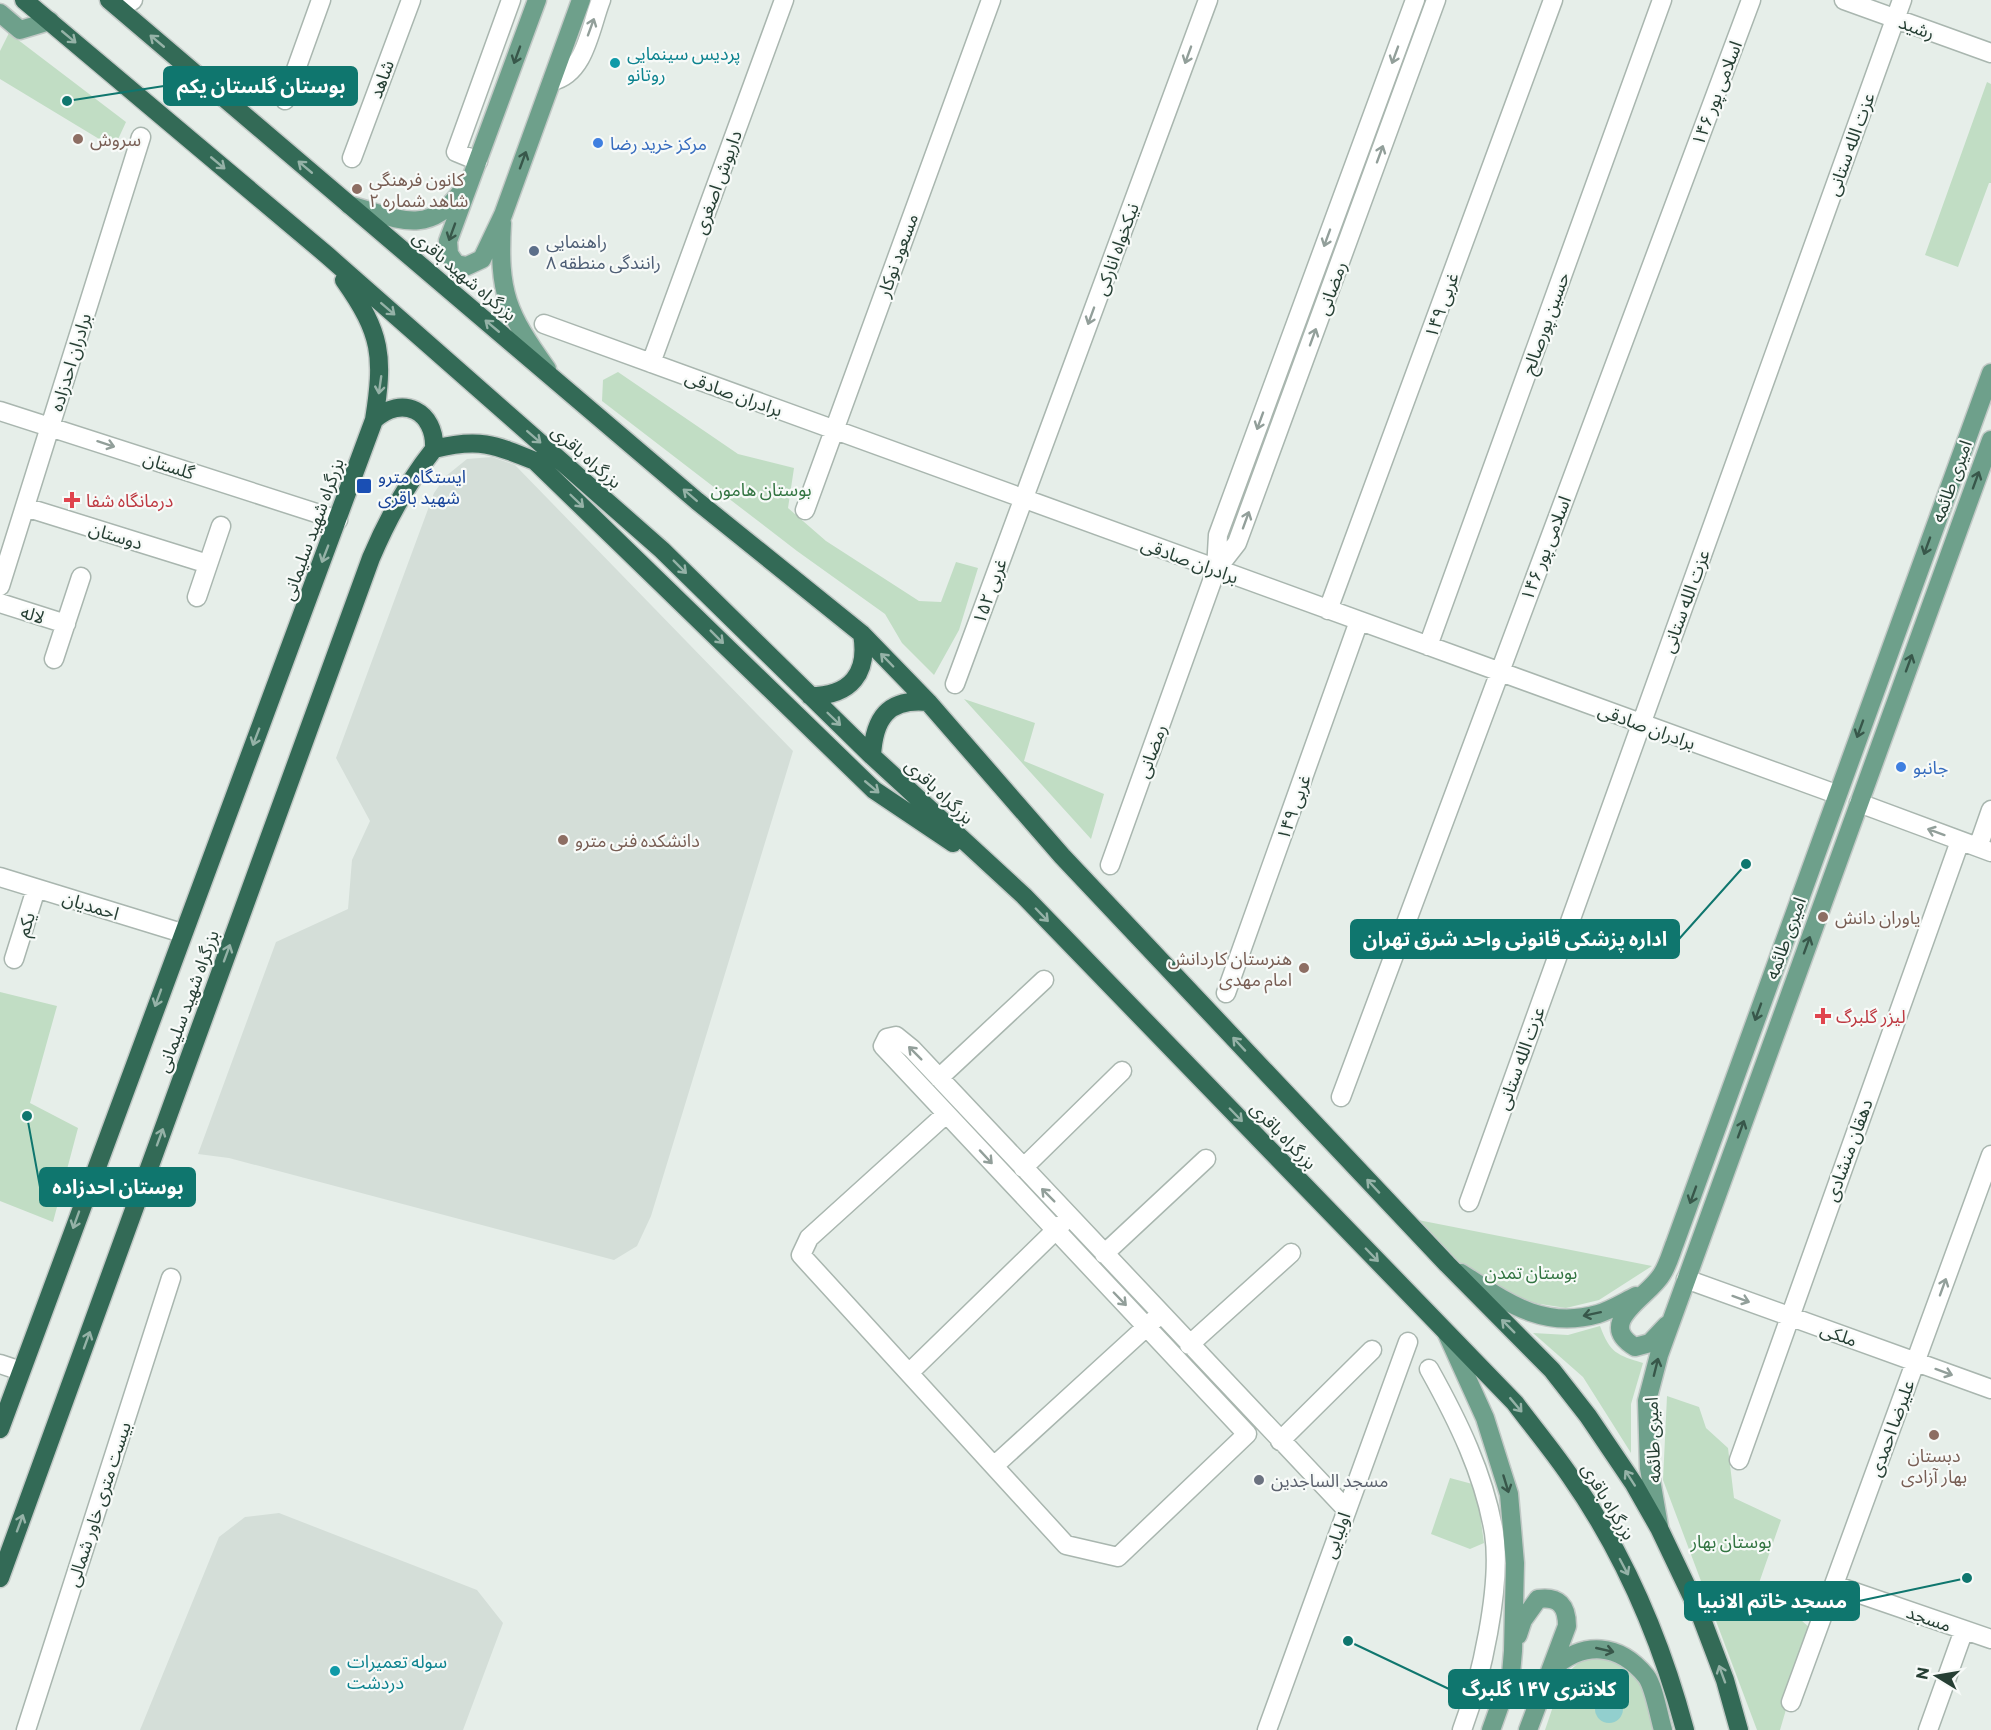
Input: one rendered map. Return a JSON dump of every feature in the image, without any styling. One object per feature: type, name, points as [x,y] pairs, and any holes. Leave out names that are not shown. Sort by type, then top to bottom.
[{"type":"highway","name":"بزرگراه باقری","points":[[24,0],[328,256],[662,550],[872,756],[1000,874],[1515,1403],[1570,1476],[1627,1572],[1653,1630],[1672,1683],[1685,1730]]},
{"type":"highway","points":[[109,0],[349,205]]},
{"type":"highway","name":"بزرگراه شهید باقری","points":[[349,205],[553,377]]},
{"type":"highway","name":"بزرگراه شهید سلیمانی","points":[[0,1429],[182,933],[375,420],[381,374],[378,344],[362,306],[328,256]]},
{"type":"highway","name":"بزرگراه باقری","points":[[553,377],[697,501],[862,634],[928,702],[1062,855],[1447,1264],[1552,1370],[1588,1416],[1634,1484],[1659,1528],[1700,1614],[1725,1680],[1739,1730]]},
{"type":"highway","points":[[375,420],[393,408],[405,407],[416,410],[432,426],[434,449],[462,442],[499,446],[535,461],[874,790],[1000,874]]},
{"type":"highway","name":"بزرگراه شهید سلیمانی","points":[[0,1578],[371,558],[392,511],[413,475],[434,449]]},
{"type":"highway","points":[[810,696],[828,696],[842,690],[855,680],[863,666],[865,650],[862,634]]},
{"type":"highway","points":[[872,756],[873,737],[880,720],[892,707],[909,700],[928,702]]},
{"type":"main road","points":[[537,0],[448,242],[449,254],[456,264],[467,266],[482,259],[503,215],[581,0]]},
{"type":"main road","points":[[0,13],[20,30],[50,21]]},
{"type":"main road","points":[[349,205],[411,222],[431,220],[447,210],[475,169]]},
{"type":"main road","points":[[503,215],[501,252],[504,292],[519,330],[553,377]]},
{"type":"main road","name":"امیری طائمه","points":[[1447,1264],[1518,1310],[1557,1319],[1598,1314],[1646,1292],[1662,1275],[1991,373]]},
{"type":"main road","name":"امیری طائمه","points":[[1659,1528],[1649,1468],[1647,1401],[1671,1322],[1991,440]]},
{"type":"main road","points":[[1646,1292],[1620,1322],[1619,1329],[1624,1340],[1635,1347],[1650,1343],[1671,1322]]},
{"type":"main road","points":[[1446,1333],[1485,1418],[1509,1494],[1515,1563],[1513,1652],[1511,1674],[1491,1730]]},
{"type":"main road","points":[[1513,1652],[1529,1608],[1538,1599],[1548,1597],[1559,1601],[1567,1612],[1567,1626],[1528,1730]]},
{"type":"main road","points":[[1553,1668],[1569,1654],[1595,1648],[1621,1654],[1647,1678],[1663,1730]]},
{"type":"street","points":[[285,100],[321,0]]},
{"type":"street","name":"شاهد","points":[[352,158],[411,0]]},
{"type":"street","points":[[475,169],[456,152],[511,0]]},
{"type":"street","points":[[552,81],[563,78],[578,63],[601,0]]},
{"type":"street","name":"داریوش اصغری","points":[[651,363],[784,0]]},
{"type":"street","name":"مسعود نوکار","points":[[805,510],[832,429],[991,0]]},
{"type":"street","name":"نیکخواه انارکی","points":[[1023,499],[1208,0]]},
{"type":"street","name":"رمضانی","points":[[1110,865],[1216,570],[1218,535],[1415,0]]},
{"type":"street","name":"رمضانی","points":[[1216,570],[1238,543],[1436,0]]},
{"type":"street","name":"۱۴۹ غربی","points":[[1328,610],[1553,0]]},
{"type":"street","name":"حسین پورصالح","points":[[1428,646],[1662,0]]},
{"type":"street","name":"۱۴۶ اسلامی پور","points":[[1341,1097],[1751,0]]},
{"type":"street","name":"رشید","points":[[1844,0],[1991,53]]},
{"type":"street","name":"عزت الله ستانی","points":[[1468,1202],[1902,0]]},
{"type":"street","name":"برادران احدزاده","points":[[0,586],[141,137]]},
{"type":"street","name":"برادران صادقی","points":[[544,324],[1836,794]]},
{"type":"street","name":"گلستان","points":[[0,411],[338,520]]},
{"type":"street","name":"۱۵۲ غربی","points":[[955,684],[1023,499]]},
{"type":"street","name":"دوستان","points":[[25,507],[208,564]]},
{"type":"street","points":[[197,597],[221,526]]},
{"type":"street","name":"لاله","points":[[54,658],[81,577]]},
{"type":"street","name":"لاله","points":[[0,603],[66,624]]},
{"type":"street","name":"۱۴۹ غربی","points":[[1226,993],[1359,621]]},
{"type":"street","points":[[1858,803],[1984,850],[1991,810]]},
{"type":"street","name":"دهقان منشادی","points":[[1739,1460],[1960,841]]},
{"type":"street","name":"احمدیان","points":[[0,877],[182,933]]},
{"type":"street","name":"یکم","points":[[14,959],[36,889]]},
{"type":"street","points":[[939,1078],[1044,980]]},
{"type":"street","points":[[946,1114],[809,1238],[801,1255],[1066,1545],[1118,1557],[1247,1434],[883,1046],[887,1038],[896,1036],[904,1042],[1346,1509]]},
{"type":"street","points":[[1023,1168],[1122,1071]]},
{"type":"street","name":"علیرضا احمدی","points":[[1791,1702],[1991,1155]]},
{"type":"street","points":[[1104,1254],[1206,1159]]},
{"type":"street","points":[[909,1373],[1070,1217]]},
{"type":"street","points":[[1189,1345],[1291,1253]]},
{"type":"street","name":"بیست متری خاور شمالی","points":[[26,1730],[171,1278]]},
{"type":"street","name":"ملکی","points":[[1686,1279],[1991,1389]]},
{"type":"street","points":[[994,1466],[1161,1313]]},
{"type":"street","name":"اولیایی","points":[[1267,1730],[1408,1341]]},
{"type":"street","points":[[1280,1441],[1372,1350]]},
{"type":"street","points":[[0,1364],[21,1371]]},
{"type":"street","points":[[1429,1369],[1462,1427],[1482,1484],[1494,1535],[1494,1576],[1489,1620],[1474,1692],[1462,1730]]},
{"type":"street","name":"مسجد","points":[[1834,1585],[1991,1639]]},
{"type":"street","points":[[1928,1730],[1964,1630]]},
{"type":"street","points":[[1474,1692],[1501,1701]]},
{"type":"shaded area","name":"دانشکده فنی مترو","points":[[492,457],[515,465],[793,751],[651,1216],[637,1246],[614,1260],[229,1158],[198,1154],[276,942],[348,909],[352,860],[370,821],[336,758],[434,493],[446,476],[467,459]]},
{"type":"shaded area","points":[[279,1513],[477,1590],[503,1623],[463,1730],[140,1730],[219,1537],[245,1517]]},
{"type":"green space","points":[[9,33],[126,122],[114,148],[0,79],[0,51]]},
{"type":"green space","points":[[1987,82],[1991,84],[1991,183],[1989,183],[1958,267],[1925,255]]},
{"type":"green space","name":"بوستان هامون","points":[[618,372],[738,454],[794,468],[788,508],[826,541],[919,601],[941,602],[956,562],[978,568],[959,630],[934,675],[902,643],[885,614],[797,551],[602,401],[603,380]]},
{"type":"green space","points":[[964,699],[1035,723],[1024,761],[1104,794],[1091,839]]},
{"type":"green space","points":[[0,992],[57,1006],[30,1103],[78,1128],[53,1222],[0,1201]]},
{"type":"green space","name":"بوستان تمدن","points":[[1413,1219],[1652,1266],[1599,1300],[1566,1308],[1520,1301],[1455,1262]]},
{"type":"green space","points":[[1600,1326],[1607,1342],[1616,1352],[1643,1363],[1631,1404],[1631,1453],[1583,1377],[1533,1333],[1568,1335]]},
{"type":"green space","name":"بوستان بهار","points":[[1667,1396],[1699,1407],[1706,1428],[1728,1448],[1734,1498],[1781,1520],[1759,1583],[1810,1628],[1780,1730],[1757,1730],[1663,1480]]},
{"type":"green space","points":[[1450,1478],[1476,1485],[1484,1543],[1470,1549],[1431,1534]]},
{"type":"green space","points":[[1613,1649],[1644,1687],[1654,1730],[1545,1730],[1563,1677],[1589,1653]]},
{"type":"water","points":[[1609,1695],[1619,1699],[1623,1709],[1619,1719],[1609,1723],[1599,1719],[1595,1709],[1599,1699]]},
{"type":"place","name":"پردیس سینمایی روتانو","points":[[615,63]]},
{"type":"place","name":"بوستان گلستان یکم","points":[[67,101]]},
{"type":"place","name":"سروش","points":[[78,139]]},
{"type":"place","name":"مرکز خرید رضا","points":[[598,143]]},
{"type":"place","name":"کانون فرهنگی شاهد شماره ۲","points":[[357,189]]},
{"type":"place","name":"راهنمایی رانندگی منطقه ۸","points":[[534,251]]},
{"type":"place","name":"ایستگاه مترو شهید باقری","points":[[364,486]]},
{"type":"place","name":"درمانگاه شفا","points":[[72,500]]},
{"type":"place","name":"جانبو","points":[[1901,767]]},
{"type":"place","name":"دانشکده فنی مترو","points":[[563,840]]},
{"type":"place","name":"اداره پزشكی قانونی واحد شرق تهران","points":[[1746,864]]},
{"type":"place","name":"یاوران دانش","points":[[1823,917]]},
{"type":"place","name":"هنرستان کاردانش امام مهدی","points":[[1304,968]]},
{"type":"place","name":"لیزر گلبرگ","points":[[1823,1016]]},
{"type":"place","name":"بوستان احدزاده","points":[[27,1116]]},
{"type":"place","name":"دبستان بهار آزادی","points":[[1934,1435]]},
{"type":"place","name":"مسجد الساجدین","points":[[1259,1480]]},
{"type":"place","name":"مسجد خاتم الانبیا","points":[[1967,1578]]},
{"type":"place","name":"کلانتری ۱۴۷ گلبرگ","points":[[1348,1641]]},
{"type":"place","name":"سوله تعمیرات دردشت","points":[[335,1671]]}]
